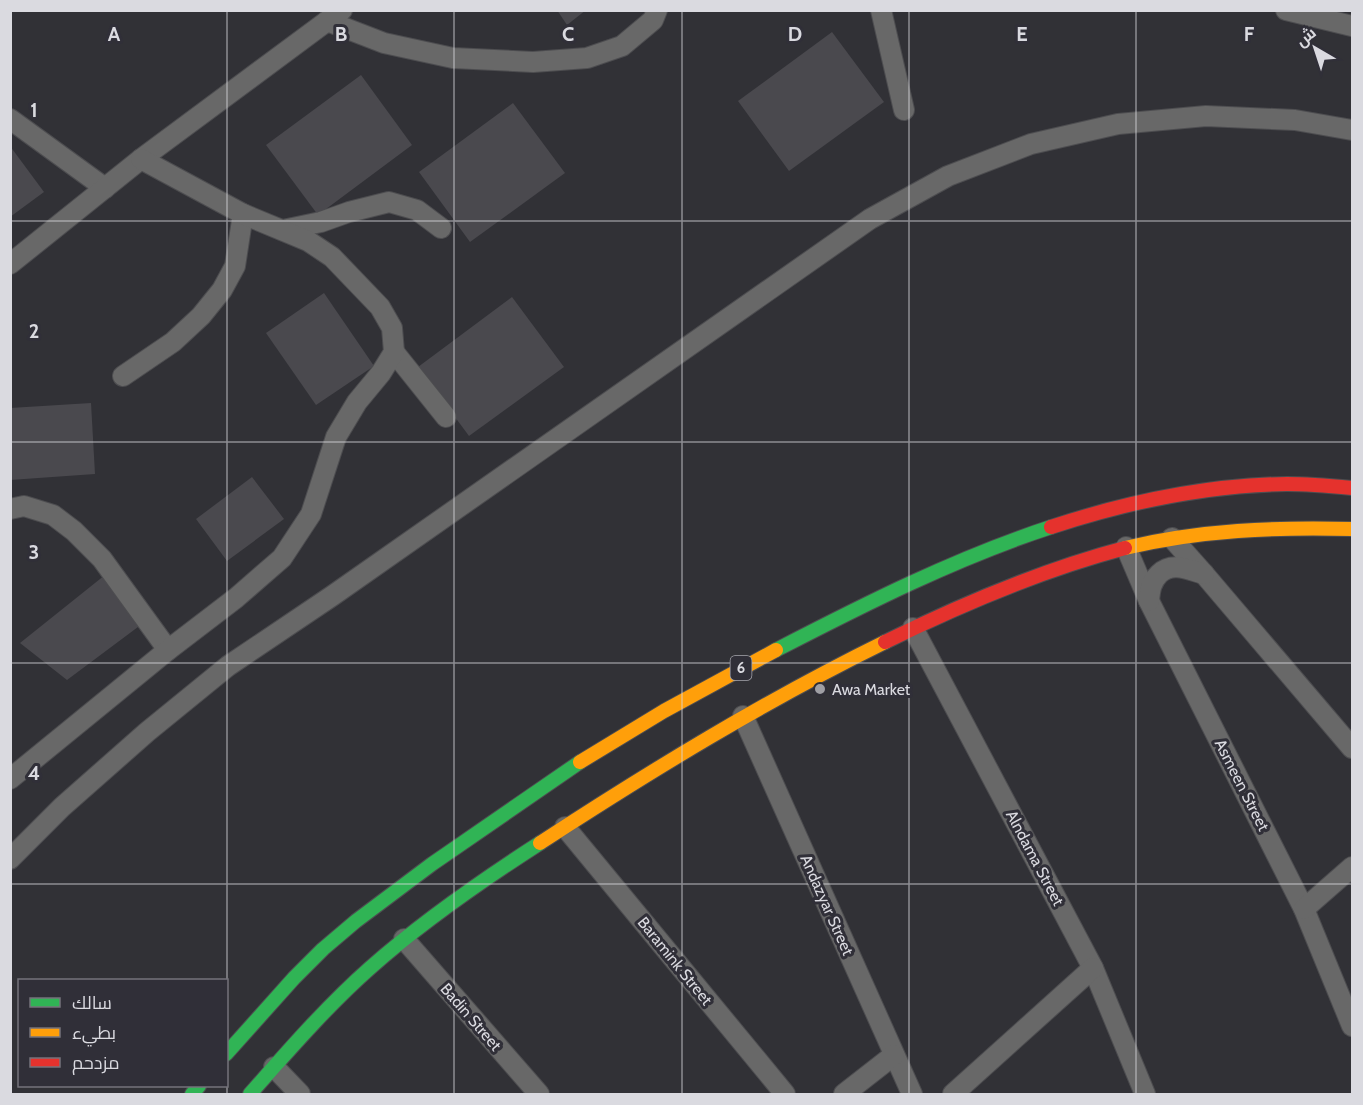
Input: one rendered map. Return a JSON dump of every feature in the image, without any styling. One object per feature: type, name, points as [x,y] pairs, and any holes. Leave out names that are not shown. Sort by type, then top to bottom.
[{"type":"main road","name":"6","points":[[228,1052],[299,972],[338,936],[424,870],[572,768],[673,706],[776,649],[882,597],[1092,514],[1141,502],[1221,489],[1288,484],[1353,488]]},
{"type":"main road","points":[[250,1095],[336,1000],[404,939],[455,899],[653,770],[827,669],[913,628],[970,597],[1007,586],[1036,570],[1172,538],[1248,529],[1353,529]]},
{"type":"street","points":[[10,264],[141,159],[334,16],[384,43],[453,58],[533,62],[587,58],[622,46],[653,20],[657,10]]},
{"type":"street","points":[[881,10],[904,110]]},
{"type":"street","points":[[1286,10],[1316,14],[1353,26]]},
{"type":"street","points":[[10,859],[62,807],[147,732],[228,666],[332,596],[870,219],[909,197],[948,176],[1031,144],[1118,124],[1206,116],[1295,120],[1353,130]]},
{"type":"street","points":[[10,119],[105,188]]},
{"type":"street","points":[[141,159],[243,214],[308,241],[332,257],[380,307],[392,328],[394,352],[446,417]]},
{"type":"street","points":[[283,230],[321,222],[389,202],[417,210],[441,228]]},
{"type":"street","points":[[123,376],[173,342],[201,316],[222,290],[235,266],[243,214]]},
{"type":"street","points":[[10,779],[168,650],[236,598],[282,558],[312,514],[336,437],[357,402],[381,373],[394,352]]},
{"type":"street","points":[[10,509],[24,506],[53,515],[74,531],[102,559],[168,650]]},
{"type":"street","points":[[1172,538],[1353,748]]},
{"type":"street","name":"Asmeen Street","points":[[1126,547],[1149,601],[1304,909],[1353,1026]]},
{"type":"street","points":[[1149,601],[1152,581],[1163,570],[1179,567],[1204,574]]},
{"type":"street","name":"Alndama Street","points":[[913,628],[1094,968],[1145,1095]]},
{"type":"street","name":"Andazyar Street","points":[[743,716],[912,1095]]},
{"type":"street","name":"Baramink Street","points":[[565,827],[785,1095]]},
{"type":"street","points":[[1304,909],[1353,867]]},
{"type":"street","name":"Badin Street","points":[[404,939],[538,1095]]},
{"type":"street","points":[[953,1095],[1094,968]]},
{"type":"street","points":[[844,1095],[894,1055]]},
{"type":"street","points":[[274,1067],[300,1095]]},
{"type":"building","points":[[557,10],[586,10],[567,25]]},
{"type":"building","points":[[832,32],[884,102],[789,171],[738,101]]},
{"type":"building","points":[[361,75],[412,145],[318,215],[266,145]]},
{"type":"building","points":[[513,103],[565,173],[470,242],[419,172]]},
{"type":"building","points":[[10,146],[44,192],[10,217]]},
{"type":"building","points":[[324,293],[374,366],[316,405],[266,333]]},
{"type":"building","points":[[512,297],[564,367],[469,436],[418,367]]},
{"type":"building","points":[[91,403],[95,474],[10,480],[10,408]]},
{"type":"building","points":[[252,477],[284,519],[227,561],[196,519]]},
{"type":"building","points":[[105,575],[142,624],[67,680],[20,643]]},
{"type":"traffic: fast","points":[[776,650],[946,567],[1051,527]]},
{"type":"traffic: fast","points":[[228,1052],[294,978],[356,921],[432,864],[580,762]]},
{"type":"traffic: fast","points":[[250,1094],[323,1013],[370,968],[453,902],[540,843]]},
{"type":"traffic: fast","points":[[192,1094],[198,1087]]},
{"type":"traffic: slow","points":[[1125,548],[1181,537],[1238,531],[1352,529]]},
{"type":"traffic: slow","points":[[540,843],[710,737],[796,688],[885,642]]},
{"type":"traffic: slow","points":[[580,762],[664,711],[776,650]]},
{"type":"traffic: jam","points":[[1051,527],[1109,510],[1198,491],[1287,484],[1352,488]]},
{"type":"traffic: jam","points":[[885,642],[1003,589],[1125,548]]},
{"type":"place","name":"Awa Market","points":[[820,689]]}]
